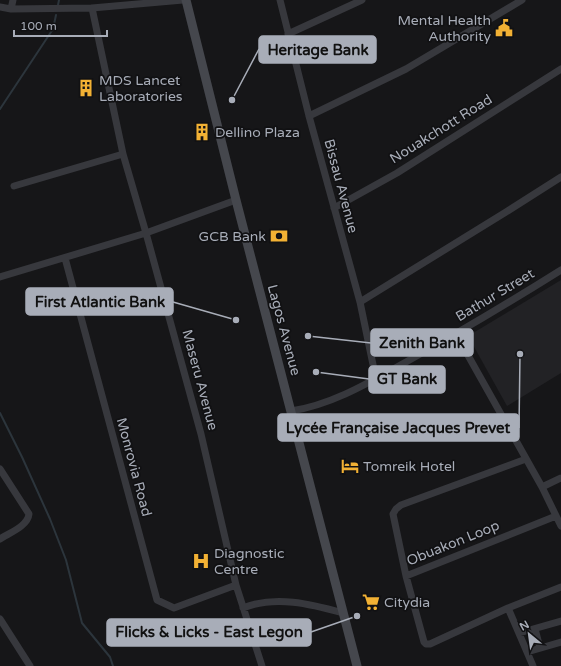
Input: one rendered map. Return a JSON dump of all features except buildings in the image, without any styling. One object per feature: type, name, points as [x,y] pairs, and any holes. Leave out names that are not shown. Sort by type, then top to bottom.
[{"type":"street","points":[[11,9],[13,0]]},
{"type":"street","points":[[0,7],[11,9],[92,8],[184,0]]},
{"type":"street","name":"Lagos Avenue","points":[[184,0],[357,666]]},
{"type":"street","name":"Bissau Avenue","points":[[280,0],[309,116],[360,302],[376,379]]},
{"type":"street","points":[[288,34],[362,0]]},
{"type":"street","points":[[309,116],[406,69],[522,0]]},
{"type":"street","name":"Maseru Avenue","points":[[92,8],[123,154],[201,434],[236,586],[262,666]]},
{"type":"street","name":"Nouakchott Road","points":[[334,208],[397,173],[561,69]]},
{"type":"street","points":[[14,186],[123,154]]},
{"type":"street","points":[[360,302],[561,177]]},
{"type":"street","points":[[0,277],[146,233],[236,200]]},
{"type":"street","name":"Monrovia Road","points":[[65,258],[157,600],[174,608],[236,586]]},
{"type":"street","name":"Bathur Street","points":[[291,410],[307,408],[347,393],[376,379],[456,334],[561,270]]},
{"type":"street","points":[[456,334],[542,487],[561,526]]},
{"type":"street","points":[[406,576],[393,514],[396,509],[401,505],[526,459]]},
{"type":"street","points":[[0,469],[29,514],[29,519],[0,540]]},
{"type":"street","points":[[542,487],[561,478]]},
{"type":"street","name":"Obuakon Loop","points":[[556,516],[406,576],[424,642],[426,644],[508,608],[561,587]]},
{"type":"street","points":[[243,608],[270,602],[291,601],[343,612]]},
{"type":"street","points":[[508,608],[533,666]]},
{"type":"street","points":[[0,619],[30,666]]},
{"type":"street","points":[[519,633],[561,621]]},
{"type":"street","points":[[535,629],[540,648]]},
{"type":"street","points":[[527,652],[561,642]]},
{"type":"shaded area","points":[[561,280],[561,373],[507,406],[468,336]]},
{"type":"waterway","points":[[58,5],[59,0]]},
{"type":"waterway","points":[[0,109],[53,29],[56,15]]},
{"type":"waterway","points":[[0,413],[50,519],[66,560],[82,623],[110,657],[113,666]]},
{"type":"place","name":"Mental Health Authority","points":[[504,28]]},
{"type":"place","name":"MDS Lancet Laboratories","points":[[86,88]]},
{"type":"place","name":"Heritage Bank","points":[[232,100]]},
{"type":"place","name":"Dellino Plaza","points":[[202,132]]},
{"type":"place","name":"GCB Bank","points":[[279,236]]},
{"type":"place","name":"First Atlantic Bank","points":[[236,320]]},
{"type":"place","name":"Zenith Bank","points":[[308,336]]},
{"type":"place","name":"Lycée Française Jacques Prevet","points":[[520,354]]},
{"type":"place","name":"GT Bank","points":[[316,372]]},
{"type":"place","name":"Tomreik Hotel","points":[[350,466]]},
{"type":"place","name":"Diagnostic Centre","points":[[201,561]]},
{"type":"place","name":"Citydia","points":[[371,602]]},
{"type":"place","name":"Flicks & Licks - East Legon","points":[[357,616]]}]
